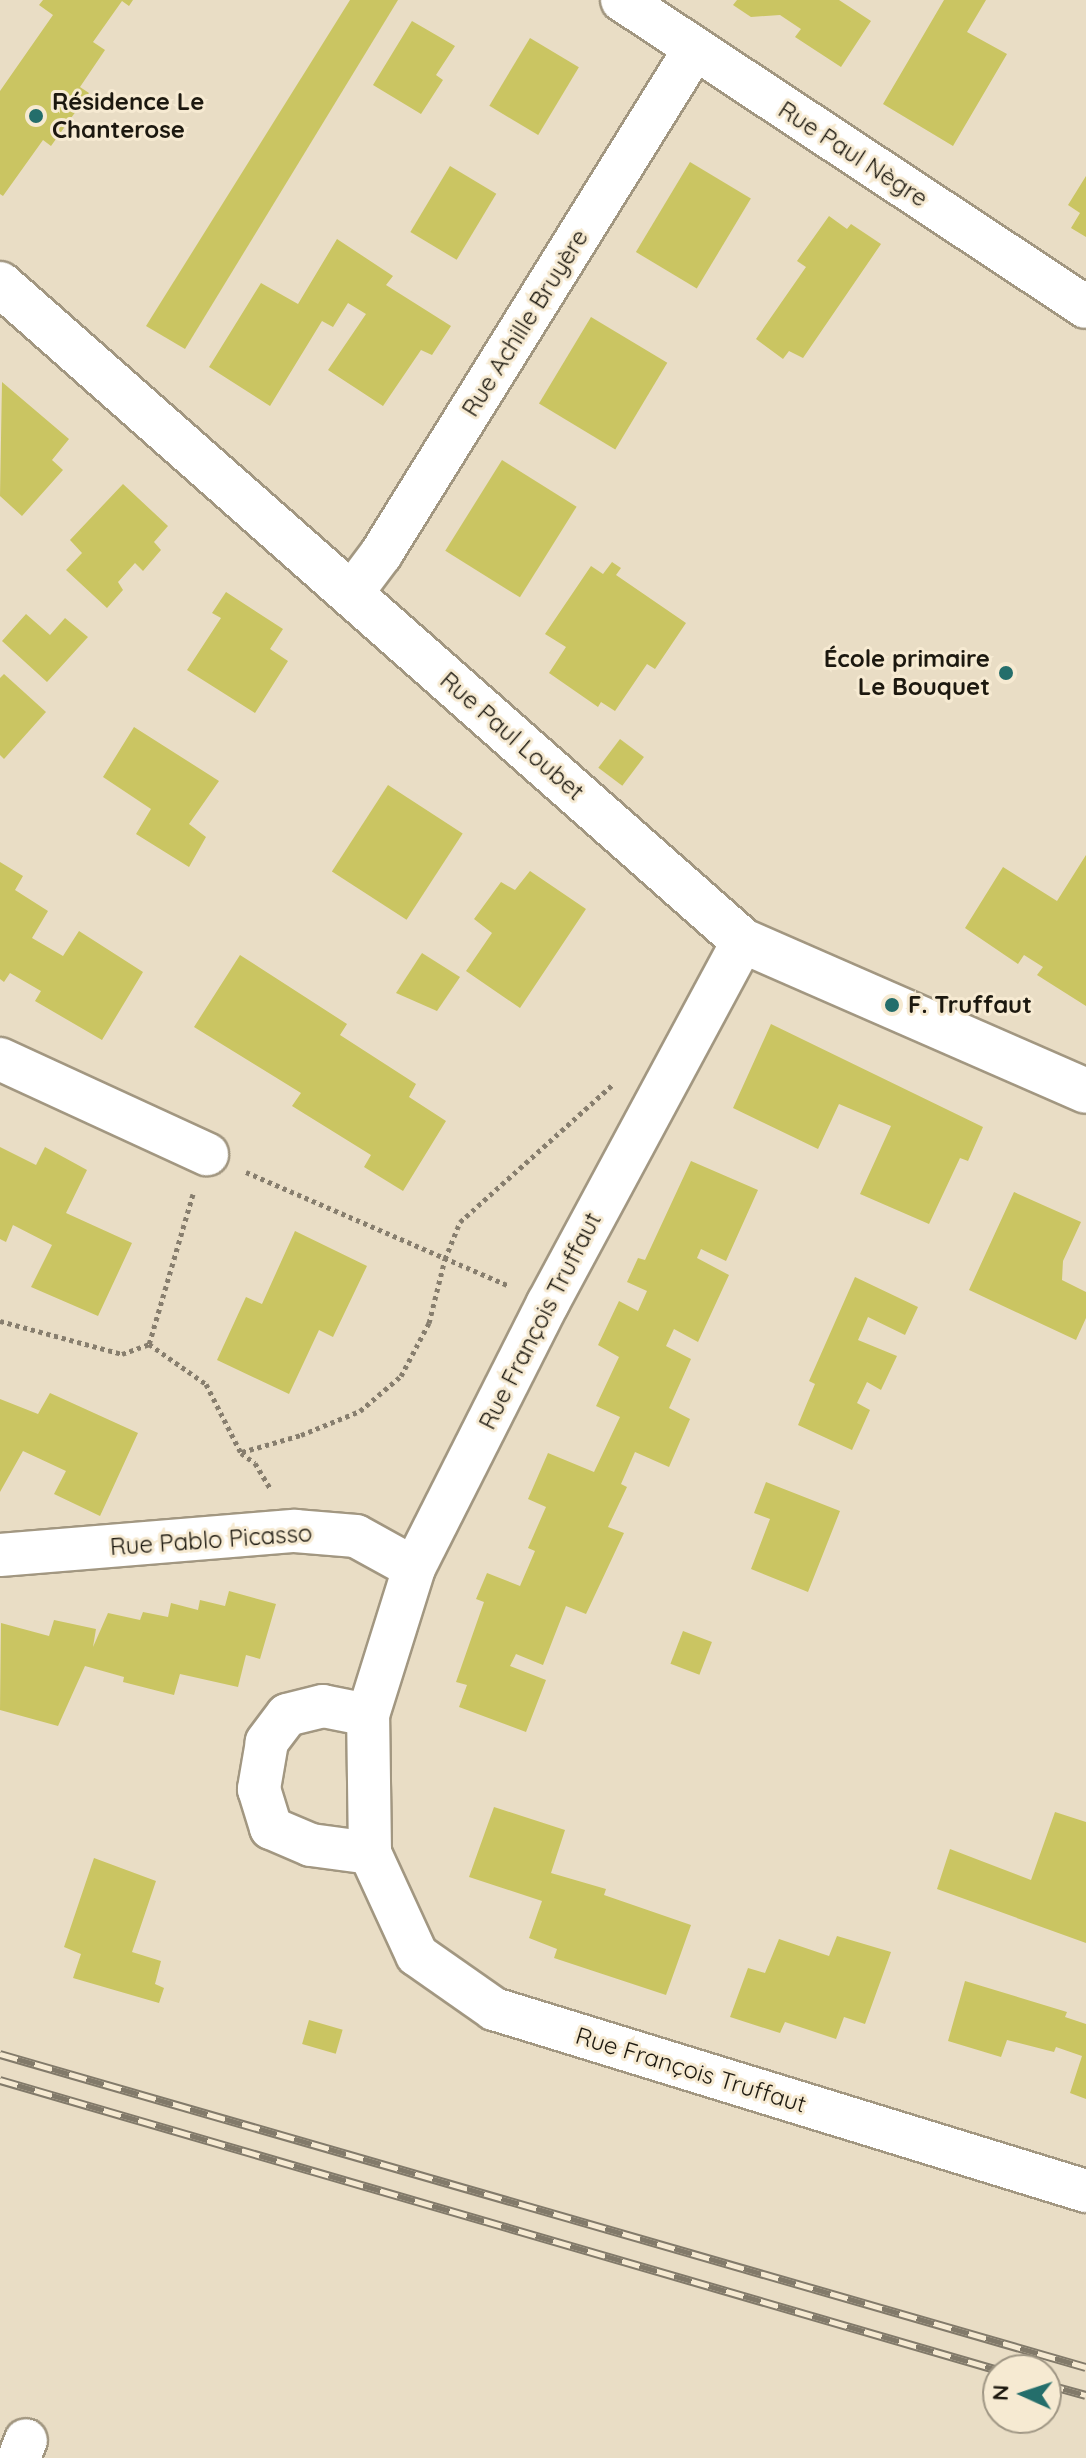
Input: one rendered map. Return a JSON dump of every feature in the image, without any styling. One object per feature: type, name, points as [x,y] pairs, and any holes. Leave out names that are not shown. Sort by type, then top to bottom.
[{"type":"street","name":"Rue Paul Nègre","points":[[622,0],[1086,307]]},
{"type":"street","name":"Rue Achille Bruyère","points":[[351,594],[381,554],[694,50]]},
{"type":"street","name":"Rue Paul Loubet","points":[[0,284],[743,941],[1086,1091]]},
{"type":"street","name":"Rue François Truffaut","points":[[743,941],[548,1303],[414,1568],[368,1715],[370,1853],[417,1955],[494,2009],[1086,2191]]},
{"type":"street","points":[[0,1059],[207,1154]]},
{"type":"street","name":"Rue Pablo Picasso","points":[[0,1555],[295,1531],[356,1536],[414,1568]]},
{"type":"street","points":[[368,1715],[323,1706],[287,1715],[267,1742],[259,1789],[271,1828],[311,1845],[370,1853]]},
{"type":"path","points":[[241,1453],[301,1435],[360,1411],[401,1376],[429,1323],[445,1259],[460,1222],[636,1064],[659,1057],[677,1065]]},
{"type":"path","points":[[149,1344],[176,1244],[207,1154],[548,1303]]},
{"type":"path","points":[[0,1321],[122,1354],[149,1344]]},
{"type":"path","points":[[149,1344],[206,1384],[241,1453],[255,1463],[295,1531]]},
{"type":"building","name":"Résidence Le Chanterose","points":[[43,0],[133,0],[129,6],[122,1],[93,42],[105,50],[80,87],[89,93],[51,146],[43,140],[3,196],[0,194],[0,91],[53,15],[39,5]]},
{"type":"building","points":[[350,0],[398,0],[185,349],[146,326]]},
{"type":"building","points":[[737,0],[839,0],[871,21],[841,67],[795,37],[801,29],[780,15],[751,17],[733,5]]},
{"type":"building","points":[[944,0],[986,0],[967,32],[1007,54],[953,146],[883,104]]},
{"type":"building","points":[[412,21],[455,46],[436,75],[443,80],[421,114],[373,85]]},
{"type":"building","points":[[530,38],[579,67],[538,135],[489,106]]},
{"type":"building","points":[[690,162],[751,199],[697,289],[636,252]]},
{"type":"building","points":[[450,166],[496,194],[457,260],[410,232]]},
{"type":"building","points":[[1086,176],[1086,237],[1071,228],[1080,213],[1068,205]]},
{"type":"building","points":[[829,216],[847,229],[851,224],[881,244],[803,358],[789,351],[783,359],[756,339],[806,267],[797,261]]},
{"type":"building","points":[[337,239],[393,276],[386,285],[451,326],[432,355],[421,350],[383,406],[328,370],[366,314],[348,303],[333,327],[322,321],[270,406],[209,367],[261,283],[298,304]]},
{"type":"building","points":[[591,317],[667,363],[615,449],[539,404]]},
{"type":"building","points":[[2,382],[69,439],[52,460],[63,470],[22,516],[0,496]]},
{"type":"building","points":[[502,460],[577,507],[520,597],[445,551]]},
{"type":"building","points":[[123,484],[168,526],[154,542],[161,550],[143,571],[135,563],[118,582],[123,590],[107,608],[66,570],[82,553],[70,540]]},
{"type":"building","points":[[612,562],[621,568],[616,575],[686,623],[655,669],[647,664],[615,711],[601,702],[598,707],[549,673],[566,647],[545,634],[591,566],[603,574]]},
{"type":"building","points":[[226,592],[283,629],[270,649],[288,661],[255,713],[187,670],[221,618],[212,613]]},
{"type":"building","points":[[26,614],[50,635],[65,618],[88,637],[47,682],[2,641]]},
{"type":"building","points":[[4,674],[46,712],[4,759],[0,755],[0,678]]},
{"type":"building","points":[[134,727],[219,781],[189,824],[206,837],[189,867],[136,834],[151,809],[103,777]]},
{"type":"building","points":[[620,739],[644,757],[622,786],[598,768]]},
{"type":"building","points":[[388,785],[463,833],[407,920],[332,871]]},
{"type":"building","points":[[1086,855],[1086,1006],[1037,975],[1043,967],[1024,955],[1018,964],[965,928],[1003,867],[1057,901]]},
{"type":"building","points":[[0,862],[23,876],[15,890],[48,911],[32,938],[63,956],[79,931],[143,972],[102,1040],[35,1001],[41,991],[10,973],[4,982],[0,979]]},
{"type":"building","points":[[530,871],[586,909],[520,1008],[466,971],[492,933],[474,919],[501,882],[515,890]]},
{"type":"building","points":[[422,953],[460,977],[437,1011],[396,993]]},
{"type":"building","points":[[240,955],[347,1024],[340,1035],[416,1084],[409,1097],[446,1121],[403,1191],[364,1167],[371,1155],[292,1106],[301,1093],[194,1027]]},
{"type":"building","points":[[771,1024],[983,1127],[968,1161],[960,1158],[929,1224],[860,1194],[891,1126],[839,1104],[818,1149],[733,1108]]},
{"type":"building","points":[[0,1147],[36,1165],[45,1147],[87,1170],[66,1213],[132,1243],[98,1316],[31,1287],[52,1245],[13,1225],[6,1242],[0,1239]]},
{"type":"building","points":[[691,1161],[758,1190],[726,1261],[701,1249],[697,1258],[729,1275],[698,1342],[674,1329],[666,1346],[691,1359],[669,1408],[690,1419],[669,1467],[635,1452],[621,1484],[627,1487],[608,1527],[624,1533],[586,1614],[566,1606],[543,1665],[516,1654],[510,1666],[546,1680],[526,1732],[459,1707],[467,1685],[456,1682],[484,1602],[476,1599],[487,1573],[520,1586],[535,1551],[528,1548],[546,1507],[528,1499],[548,1453],[594,1472],[620,1417],[596,1406],[619,1357],[598,1345],[619,1301],[638,1311],[647,1291],[627,1282],[638,1258],[645,1260]]},
{"type":"building","points":[[1014,1192],[1081,1222],[1063,1261],[1062,1280],[1086,1292],[1086,1318],[1076,1340],[969,1290]]},
{"type":"building","points":[[295,1231],[367,1266],[333,1337],[319,1330],[289,1394],[217,1360],[246,1297],[262,1304]]},
{"type":"building","points":[[855,1277],[918,1307],[905,1335],[868,1317],[858,1340],[897,1356],[881,1390],[867,1382],[857,1403],[870,1410],[852,1450],[798,1425],[815,1384],[809,1381]]},
{"type":"building","points":[[50,1393],[138,1433],[100,1516],[54,1494],[66,1471],[23,1451],[0,1492],[0,1399],[38,1414]]},
{"type":"building","points":[[766,1482],[840,1511],[808,1592],[751,1569],[770,1519],[754,1513]]},
{"type":"building","points":[[229,1591],[276,1604],[260,1659],[246,1655],[238,1687],[180,1674],[174,1695],[123,1682],[124,1677],[85,1666],[58,1726],[0,1710],[1,1623],[49,1636],[54,1620],[96,1629],[93,1647],[108,1613],[140,1620],[143,1612],[168,1617],[171,1603],[198,1610],[200,1600],[225,1606]]},
{"type":"building","points":[[683,1631],[712,1642],[699,1675],[670,1664]]},
{"type":"building","points":[[494,1807],[565,1830],[551,1873],[606,1889],[604,1895],[691,1925],[666,1995],[554,1958],[557,1949],[529,1938],[542,1901],[469,1877]]},
{"type":"building","points":[[1055,1812],[1086,1822],[1086,1943],[937,1889],[950,1849],[1031,1880]]},
{"type":"building","points":[[94,1858],[156,1881],[132,1952],[161,1961],[155,1984],[164,1988],[159,2003],[73,1978],[81,1954],[64,1947]]},
{"type":"building","points":[[837,1936],[891,1952],[865,2024],[844,2017],[836,2039],[785,2022],[780,2033],[730,2017],[748,1968],[765,1973],[779,1939],[829,1956]]},
{"type":"building","points":[[965,1981],[1067,2012],[1065,2017],[1086,2024],[1086,2099],[1070,2093],[1082,2056],[1056,2047],[1054,2052],[1007,2040],[1001,2057],[948,2041]]},
{"type":"building","points":[[309,2020],[343,2030],[336,2054],[302,2044]]},
{"type":"railway","points":[[0,2054],[1086,2367]]},
{"type":"railway","points":[[0,2080],[982,2365]]},
{"type":"railway","points":[[1062,2388],[1086,2395]]},
{"type":"place","name":"Résidence Le Chanterose","points":[[36,116]]},
{"type":"place","name":"École primaire Le Bouquet","points":[[1006,673]]},
{"type":"place","name":"F. Truffaut","points":[[892,1005]]}]
